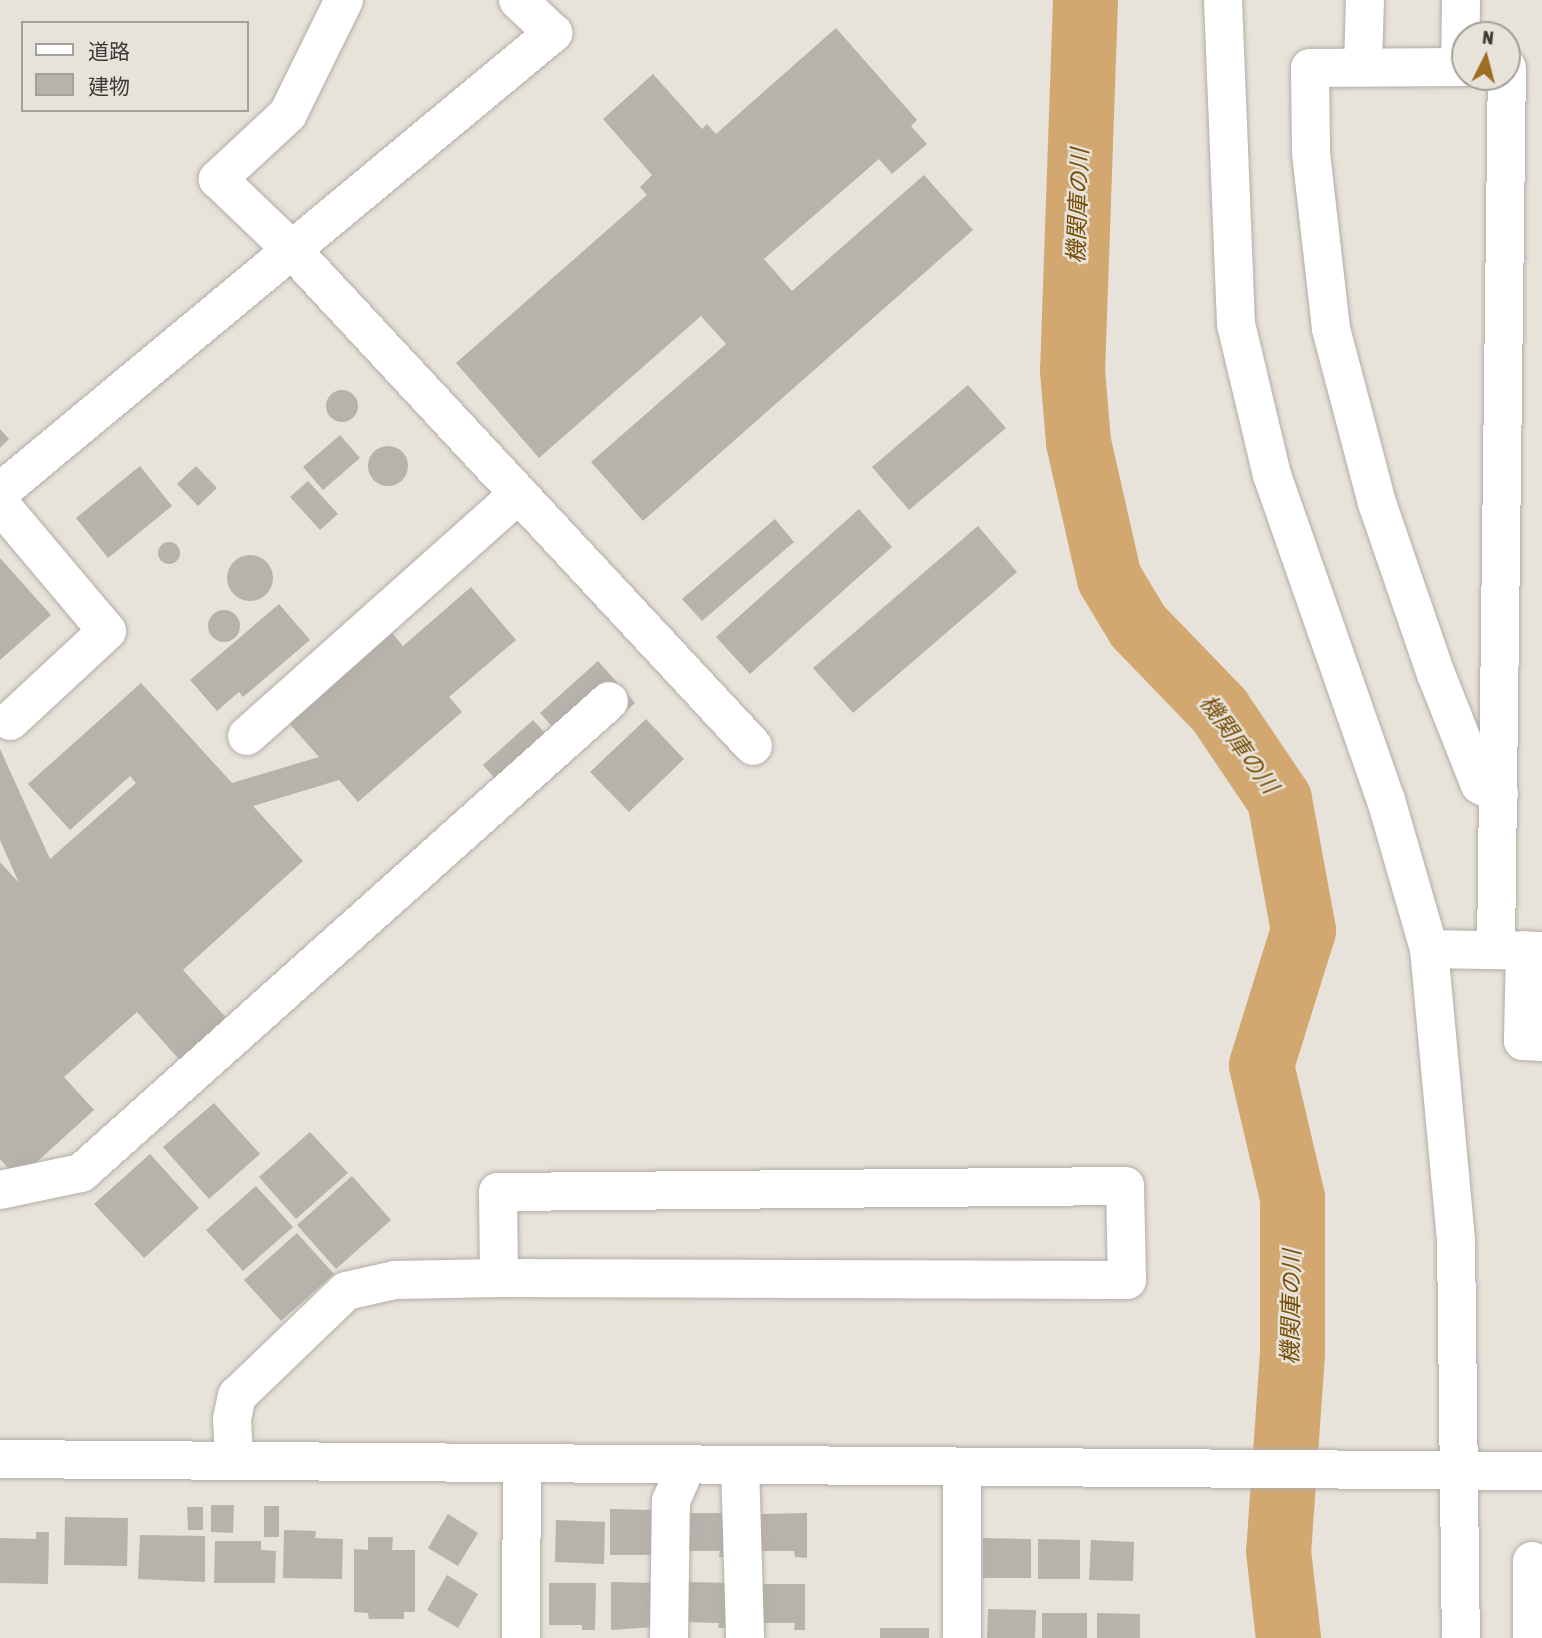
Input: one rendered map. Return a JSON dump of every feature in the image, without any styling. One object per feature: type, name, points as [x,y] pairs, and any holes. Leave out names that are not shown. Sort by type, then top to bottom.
[{"type":"street","points":[[344,0],[288,114],[218,179],[292,250],[753,746]]},
{"type":"street","points":[[0,492],[553,33],[518,0]]},
{"type":"street","points":[[1223,0],[1236,324],[1272,475],[1386,800],[1429,949],[1456,1240],[1462,1471],[1461,1638]]},
{"type":"street","points":[[1363,66],[1365,0]]},
{"type":"street","points":[[1461,0],[1462,21]]},
{"type":"street","points":[[1451,67],[1310,68],[1311,153],[1331,329],[1377,503],[1436,674],[1480,785],[1499,794]]},
{"type":"street","points":[[1507,91],[1499,794],[1521,950],[1523,1041],[1542,1042]]},
{"type":"street","points":[[247,736],[519,494]]},
{"type":"street","points":[[0,504],[107,631],[10,721]]},
{"type":"street","points":[[0,1190],[81,1173],[609,701]]},
{"type":"street","points":[[1429,949],[1521,950]]},
{"type":"street","points":[[234,1461],[232,1419],[237,1396],[346,1291],[395,1280],[499,1278],[1127,1280],[1125,1186],[498,1192],[499,1278]]},
{"type":"street","points":[[0,1459],[1344,1472],[1542,1471]]},
{"type":"street","points":[[521,1638],[522,1463]]},
{"type":"street","points":[[669,1638],[671,1501],[687,1464]]},
{"type":"street","points":[[740,1465],[744,1638]]},
{"type":"street","points":[[962,1467],[962,1638]]},
{"type":"street","points":[[1532,1561],[1532,1638]]},
{"type":"building","points":[[836,28],[917,120],[911,126],[927,144],[892,174],[879,159],[764,259],[792,291],[924,175],[973,230],[643,521],[591,462],[726,344],[701,316],[539,458],[456,363],[647,195],[640,187],[652,175],[603,119],[653,74],[702,129],[707,124],[716,134]]},
{"type":"building","points":[[968,385],[1006,428],[909,510],[872,467]]},
{"type":"building","points":[[342,390],[353,395],[358,406],[353,417],[342,422],[331,417],[326,406],[331,395]]},
{"type":"building","points":[[0,429],[9,439],[0,448]]},
{"type":"building","points":[[340,435],[360,458],[323,490],[303,467]]},
{"type":"building","points":[[388,446],[396,447],[402,452],[407,458],[407,474],[402,480],[396,485],[388,486],[380,485],[374,480],[369,474],[368,466],[369,458],[374,452],[380,447]]},
{"type":"building","points":[[140,466],[172,506],[108,558],[76,518]]},
{"type":"building","points":[[196,466],[217,488],[198,506],[177,484]]},
{"type":"building","points":[[308,481],[338,514],[320,530],[290,497]]},
{"type":"building","points":[[859,509],[892,547],[750,674],[716,637]]},
{"type":"building","points":[[775,519],[794,542],[702,621],[682,599]]},
{"type":"building","points":[[978,526],[1017,572],[853,713],[813,668]]},
{"type":"building","points":[[169,542],[177,545],[180,553],[177,561],[169,564],[161,561],[158,553],[161,545]]},
{"type":"building","points":[[250,555],[266,562],[273,578],[266,594],[250,601],[234,594],[227,578],[234,562]]},
{"type":"building","points":[[0,558],[51,615],[0,660]]},
{"type":"building","points":[[471,587],[516,640],[449,697],[462,712],[358,802],[339,780],[253,806],[303,861],[183,970],[230,1022],[183,1064],[137,1012],[64,1077],[94,1110],[18,1179],[0,1159],[0,862],[19,883],[0,840],[0,749],[50,859],[136,783],[130,776],[70,830],[28,784],[141,683],[232,783],[319,757],[288,722],[392,633],[403,646]]},
{"type":"building","points":[[279,604],[310,640],[243,697],[239,692],[217,711],[190,680]]},
{"type":"building","points":[[224,610],[236,614],[240,626],[236,638],[224,642],[212,638],[208,626],[212,614]]},
{"type":"building","points":[[598,661],[635,703],[577,754],[540,713]]},
{"type":"building","points":[[646,719],[684,759],[629,812],[590,772]]},
{"type":"building","points":[[533,720],[571,761],[520,807],[483,765]]},
{"type":"building","points":[[214,1103],[260,1154],[209,1199],[163,1147]]},
{"type":"building","points":[[310,1132],[348,1173],[296,1219],[259,1177]]},
{"type":"building","points":[[150,1154],[199,1208],[144,1258],[94,1204]]},
{"type":"building","points":[[352,1176],[391,1220],[336,1269],[297,1225]]},
{"type":"building","points":[[256,1186],[293,1227],[243,1271],[206,1230]]},
{"type":"building","points":[[297,1233],[334,1274],[281,1321],[244,1280]]},
{"type":"building","points":[[211,1505],[234,1505],[233,1533],[211,1532]]},
{"type":"building","points":[[264,1506],[279,1506],[279,1537],[264,1537]]},
{"type":"building","points":[[187,1507],[203,1507],[203,1530],[188,1530]]},
{"type":"building","points":[[610,1509],[654,1510],[654,1555],[610,1555]]},
{"type":"building","points":[[686,1513],[733,1513],[733,1557],[719,1557],[720,1551],[687,1551]]},
{"type":"building","points":[[807,1513],[807,1558],[795,1557],[794,1551],[759,1551],[759,1514]]},
{"type":"building","points":[[448,1514],[478,1533],[458,1566],[428,1548]]},
{"type":"building","points":[[65,1517],[128,1518],[127,1566],[64,1565]]},
{"type":"building","points":[[556,1520],[605,1522],[604,1564],[555,1562]]},
{"type":"building","points":[[284,1530],[316,1531],[315,1538],[343,1539],[342,1579],[283,1578]]},
{"type":"building","points":[[36,1532],[49,1532],[48,1584],[0,1583],[0,1538],[36,1539]]},
{"type":"building","points":[[140,1535],[205,1536],[205,1582],[138,1579]]},
{"type":"building","points":[[368,1537],[393,1537],[392,1550],[415,1550],[415,1612],[404,1612],[404,1619],[369,1619],[368,1613],[354,1612],[354,1549],[368,1550]]},
{"type":"building","points":[[983,1538],[1031,1539],[1031,1578],[983,1578]]},
{"type":"building","points":[[1038,1539],[1080,1540],[1080,1579],[1038,1579]]},
{"type":"building","points":[[1091,1540],[1134,1542],[1133,1581],[1089,1580]]},
{"type":"building","points":[[215,1541],[261,1541],[261,1550],[276,1551],[275,1583],[214,1583]]},
{"type":"building","points":[[447,1575],[478,1594],[458,1628],[427,1610]]},
{"type":"building","points":[[611,1582],[655,1583],[654,1627],[611,1630]]},
{"type":"building","points":[[685,1582],[735,1583],[734,1628],[718,1628],[719,1623],[684,1622]]},
{"type":"building","points":[[549,1583],[596,1583],[595,1630],[582,1630],[582,1625],[549,1625]]},
{"type":"building","points":[[758,1584],[805,1584],[805,1630],[794,1630],[795,1623],[758,1623]]},
{"type":"building","points":[[988,1609],[1036,1610],[1035,1638],[987,1638]]},
{"type":"building","points":[[1042,1613],[1087,1613],[1087,1638],[1042,1638]]},
{"type":"building","points":[[1097,1613],[1140,1614],[1140,1638],[1097,1638]]},
{"type":"building","points":[[880,1628],[929,1628],[929,1638],[880,1638]]},
{"type":"waterway","name":"機関庫の川","points":[[1085,0],[1072,370],[1078,442],[1109,578],[1138,626],[1219,710],[1279,799],[1303,930],[1261,1065],[1292,1197],[1292,1353],[1278,1551],[1288,1638]]}]
